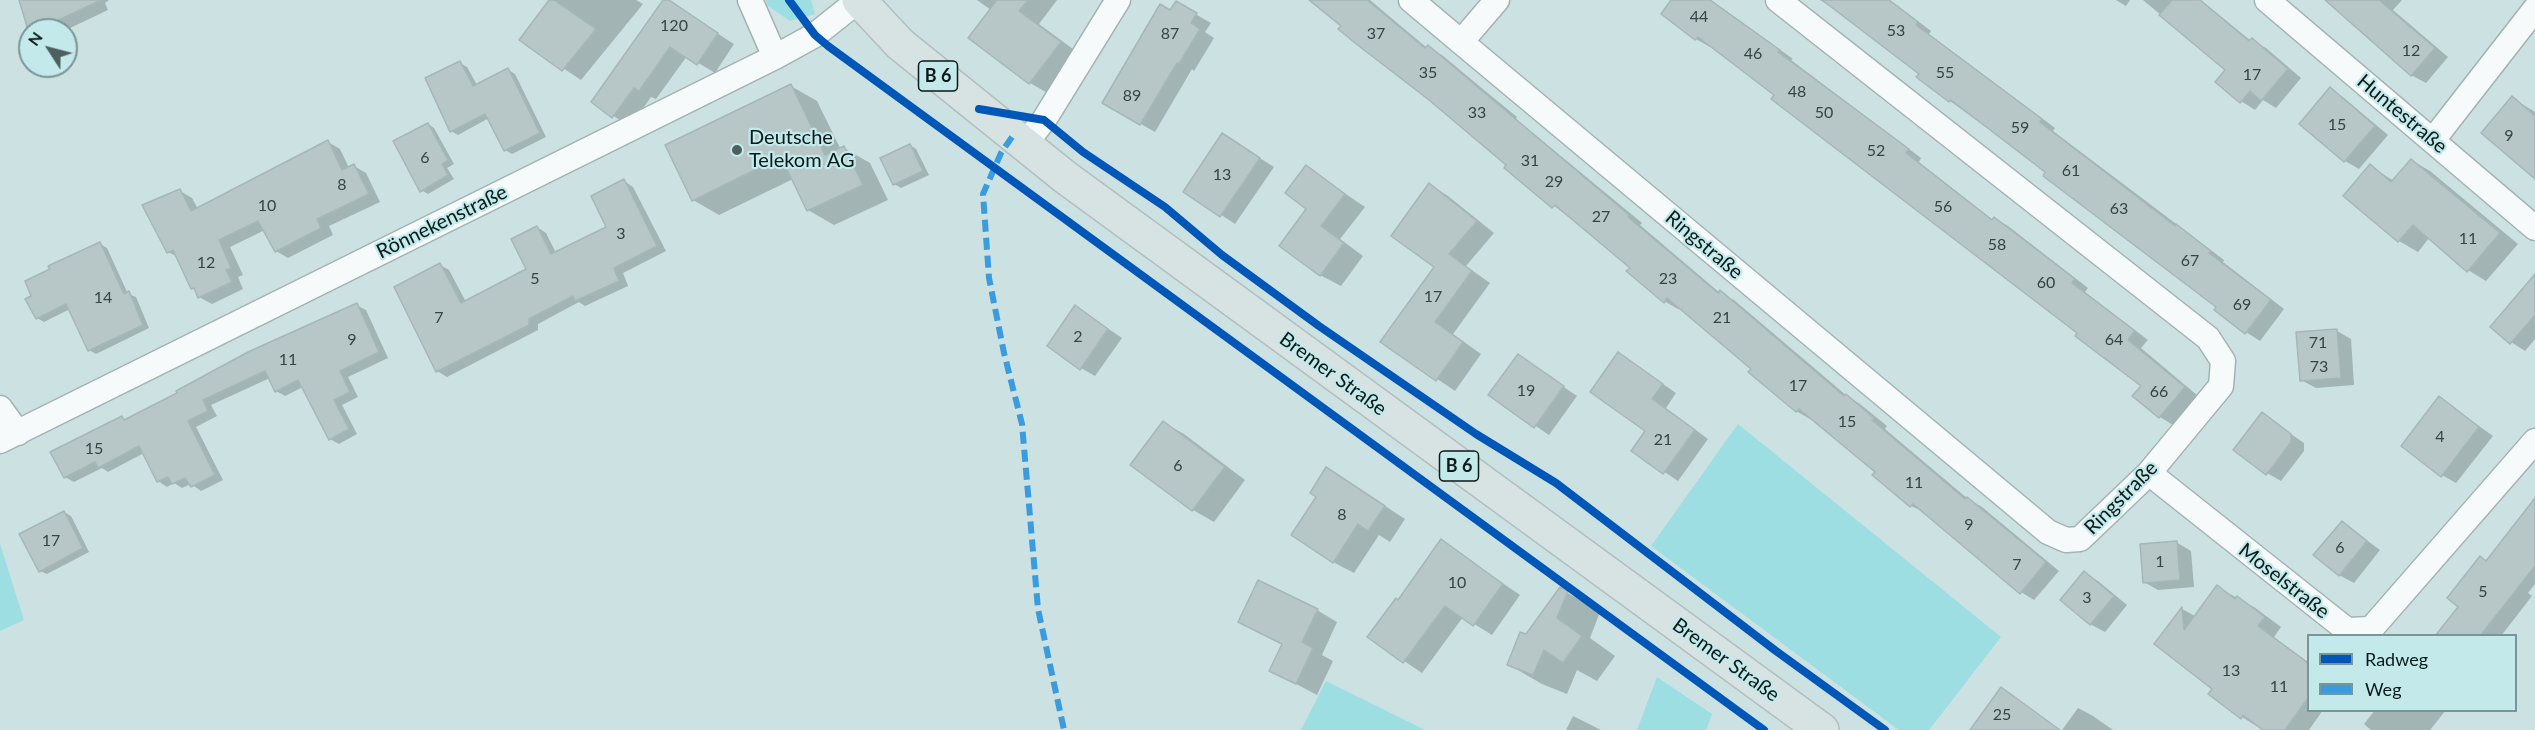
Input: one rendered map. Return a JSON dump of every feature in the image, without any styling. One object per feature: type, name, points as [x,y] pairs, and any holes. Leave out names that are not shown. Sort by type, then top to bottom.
[{"type":"main road","name":"Bremer Straße","points":[[859,0],[900,44],[1096,201],[1822,730]]},
{"type":"street","points":[[750,0],[775,57]]},
{"type":"street","name":"Rönnekenstraße","points":[[0,408],[9,437],[775,57],[815,35],[859,0]]},
{"type":"street","points":[[1024,145],[1044,120],[1118,0]]},
{"type":"street","name":"Ringstraße","points":[[1410,0],[2048,532],[2066,540],[2080,539],[2149,472],[2221,386],[2223,361],[2208,338],[1778,0]]},
{"type":"street","points":[[1461,42],[1497,0]]},
{"type":"street","name":"Huntestraße","points":[[2267,0],[2535,228]]},
{"type":"street","points":[[2433,140],[2535,9]]},
{"type":"street","name":"Moselstraße","points":[[2149,472],[2347,630],[2371,629],[2535,441]]},
{"type":"shaded area","points":[[766,0],[811,0],[815,14],[790,21],[768,6]]},
{"type":"shaded area","points":[[1738,424],[2001,637],[1929,730],[1899,730],[1651,546]]},
{"type":"shaded area","points":[[0,544],[24,620],[0,631]]},
{"type":"shaded area","points":[[1657,677],[1712,714],[1706,730],[1637,730]]},
{"type":"shaded area","points":[[1326,681],[1425,730],[1301,730]]},
{"type":"building","points":[[19,0],[101,0],[63,18],[24,18]]},
{"type":"building","points":[[549,0],[554,0],[596,29],[562,71],[519,40]]},
{"type":"building","points":[[663,0],[669,0],[718,33],[697,65],[670,47],[639,91],[634,88],[612,118],[591,102]]},
{"type":"building","points":[[997,0],[1028,0],[1019,11],[1061,42],[1029,84],[968,38]]},
{"type":"building","points":[[1309,0],[1367,0],[1425,48],[1428,45],[1718,293],[1720,290],[1844,396],[1846,394],[1874,418],[1872,420],[1965,499],[1967,497],[2046,562],[2020,594],[1913,504],[1910,507],[1872,475],[1875,472],[1799,409],[1796,412],[1748,372],[1751,369],[1667,298],[1664,303],[1626,271],[1630,268],[1555,205],[1552,208],[1504,168],[1506,165],[1429,100],[1338,29],[1341,26]]},
{"type":"building","points":[[1671,0],[1710,0],[1780,50],[1778,52],[1909,149],[1906,153],[1992,220],[1994,217],[2075,279],[2072,283],[2135,331],[2128,340],[2185,387],[2159,418],[2132,396],[2141,386],[2075,336],[2077,333],[1771,99],[1774,95],[1698,37],[1695,40],[1661,14]]},
{"type":"building","points":[[1822,0],[1889,0],[1918,22],[1916,25],[2042,119],[2040,122],[2175,226],[2176,224],[2211,251],[2209,253],[2271,300],[2245,334],[2214,310],[2216,307],[2043,176],[2045,172],[1951,100],[1949,102],[1916,77],[1919,74]]},
{"type":"building","points":[[2172,0],[2200,0],[2249,41],[2252,38],[2288,69],[2261,101],[2250,91],[2240,103],[2215,82],[2225,70],[2159,15]]},
{"type":"building","points":[[2325,0],[2379,0],[2435,48],[2411,76]]},
{"type":"building","points":[[1176,1],[1197,13],[1191,23],[1200,29],[1140,125],[1102,103],[1160,4],[1170,10]]},
{"type":"building","points":[[460,61],[473,86],[508,68],[540,133],[504,151],[485,114],[450,132],[425,78]]},
{"type":"building","name":"Deutsche Telekom AG","points":[[791,84],[825,155],[844,146],[863,185],[807,211],[781,157],[692,201],[665,145]]},
{"type":"building","points":[[2330,87],[2375,126],[2344,162],[2299,124]]},
{"type":"building","points":[[2512,96],[2535,116],[2535,179],[2481,133]]},
{"type":"building","points":[[428,123],[448,160],[442,164],[448,175],[420,192],[393,141]]},
{"type":"building","points":[[1222,133],[1260,158],[1220,217],[1183,192]]},
{"type":"building","points":[[328,140],[342,170],[354,164],[369,194],[317,219],[321,228],[275,252],[258,221],[219,240],[231,268],[226,270],[232,282],[198,298],[194,288],[191,289],[173,250],[167,253],[142,205],[180,189],[191,211]]},
{"type":"building","points":[[910,144],[923,171],[893,185],[880,158]]},
{"type":"building","points":[[2411,159],[2500,233],[2467,272],[2413,225],[2398,242],[2343,196],[2370,164],[2391,182]]},
{"type":"building","points":[[1306,165],[1345,194],[1321,226],[1344,243],[1320,276],[1279,246],[1306,209],[1285,193]]},
{"type":"building","points":[[624,179],[657,246],[614,268],[619,281],[575,301],[573,296],[529,319],[529,325],[436,372],[394,287],[440,263],[461,303],[526,269],[511,239],[537,226],[551,254],[606,227],[591,196]]},
{"type":"building","points":[[1429,183],[1477,221],[1449,254],[1472,271],[1435,322],[1463,342],[1436,381],[1380,342],[1434,267],[1391,236]]},
{"type":"building","points":[[100,242],[124,294],[129,291],[143,325],[88,351],[66,304],[36,319],[25,299],[31,296],[25,281],[50,269],[48,266]]},
{"type":"building","points":[[2535,274],[2535,315],[2510,344],[2490,327]]},
{"type":"building","points":[[357,303],[379,352],[340,371],[350,392],[334,400],[349,429],[329,440],[298,380],[275,392],[265,371],[203,400],[208,411],[188,421],[215,475],[191,487],[185,478],[172,484],[168,477],[157,482],[139,446],[98,468],[95,462],[64,478],[50,452],[122,416],[124,420],[177,393],[176,391],[248,352]]},
{"type":"building","points":[[1075,305],[1108,329],[1080,370],[1047,346]]},
{"type":"building","points":[[2337,329],[2341,378],[2300,381],[2296,332]]},
{"type":"building","points":[[1618,352],[1663,384],[1652,399],[1695,430],[1663,474],[1631,451],[1645,431],[1590,392]]},
{"type":"building","points":[[1518,354],[1564,386],[1534,428],[1488,395]]},
{"type":"building","points":[[2439,396],[2479,427],[2441,477],[2401,446]]},
{"type":"building","points":[[2262,412],[2291,434],[2291,442],[2266,475],[2233,450]]},
{"type":"building","points":[[1163,421],[1225,467],[1192,511],[1130,465]]},
{"type":"building","points":[[1326,467],[1385,506],[1368,531],[1358,524],[1333,563],[1291,535],[1316,497],[1310,493]]},
{"type":"building","points":[[2535,498],[2535,566],[2482,634],[2437,634],[2458,607],[2447,598],[2480,556],[2486,561]]},
{"type":"building","points":[[64,511],[83,548],[39,572],[19,534]]},
{"type":"building","points":[[2342,521],[2367,541],[2339,576],[2313,555]]},
{"type":"building","points":[[1441,539],[1503,584],[1473,626],[1445,606],[1403,663],[1367,637],[1396,598],[1398,600]]},
{"type":"building","points":[[2177,541],[2180,580],[2143,583],[2140,544]]},
{"type":"building","points":[[2084,571],[2114,596],[2090,625],[2060,600]]},
{"type":"building","points":[[1258,580],[1318,609],[1302,642],[1313,648],[1296,684],[1269,671],[1282,644],[1238,622]]},
{"type":"building","points":[[2217,585],[2235,599],[2237,596],[2265,617],[2258,626],[2307,662],[2307,699],[2285,730],[2263,730],[2243,715],[2241,719],[2208,694],[2212,689],[2154,644],[2182,607],[2184,630]]},
{"type":"building","points":[[1560,587],[1568,591],[1557,618],[1582,636],[1563,663],[1544,650],[1533,675],[1507,665],[1520,632],[1526,634]]},
{"type":"building","points":[[2001,687],[2060,730],[1970,730]]},
{"type":"marked path","points":[[1012,137],[1001,153],[983,194],[989,278],[1004,353],[1022,424],[1038,609],[1064,730]]},
{"type":"cycle path","points":[[789,0],[815,35],[828,46],[1764,730]]},
{"type":"cycle path","points":[[979,109],[1044,120],[1083,152],[1165,207],[1222,255],[1319,326],[1476,434],[1556,483],[1776,651],[1885,730]]},
{"type":"place","name":"Deutsche Telekom AG","points":[[737,150]]}]
